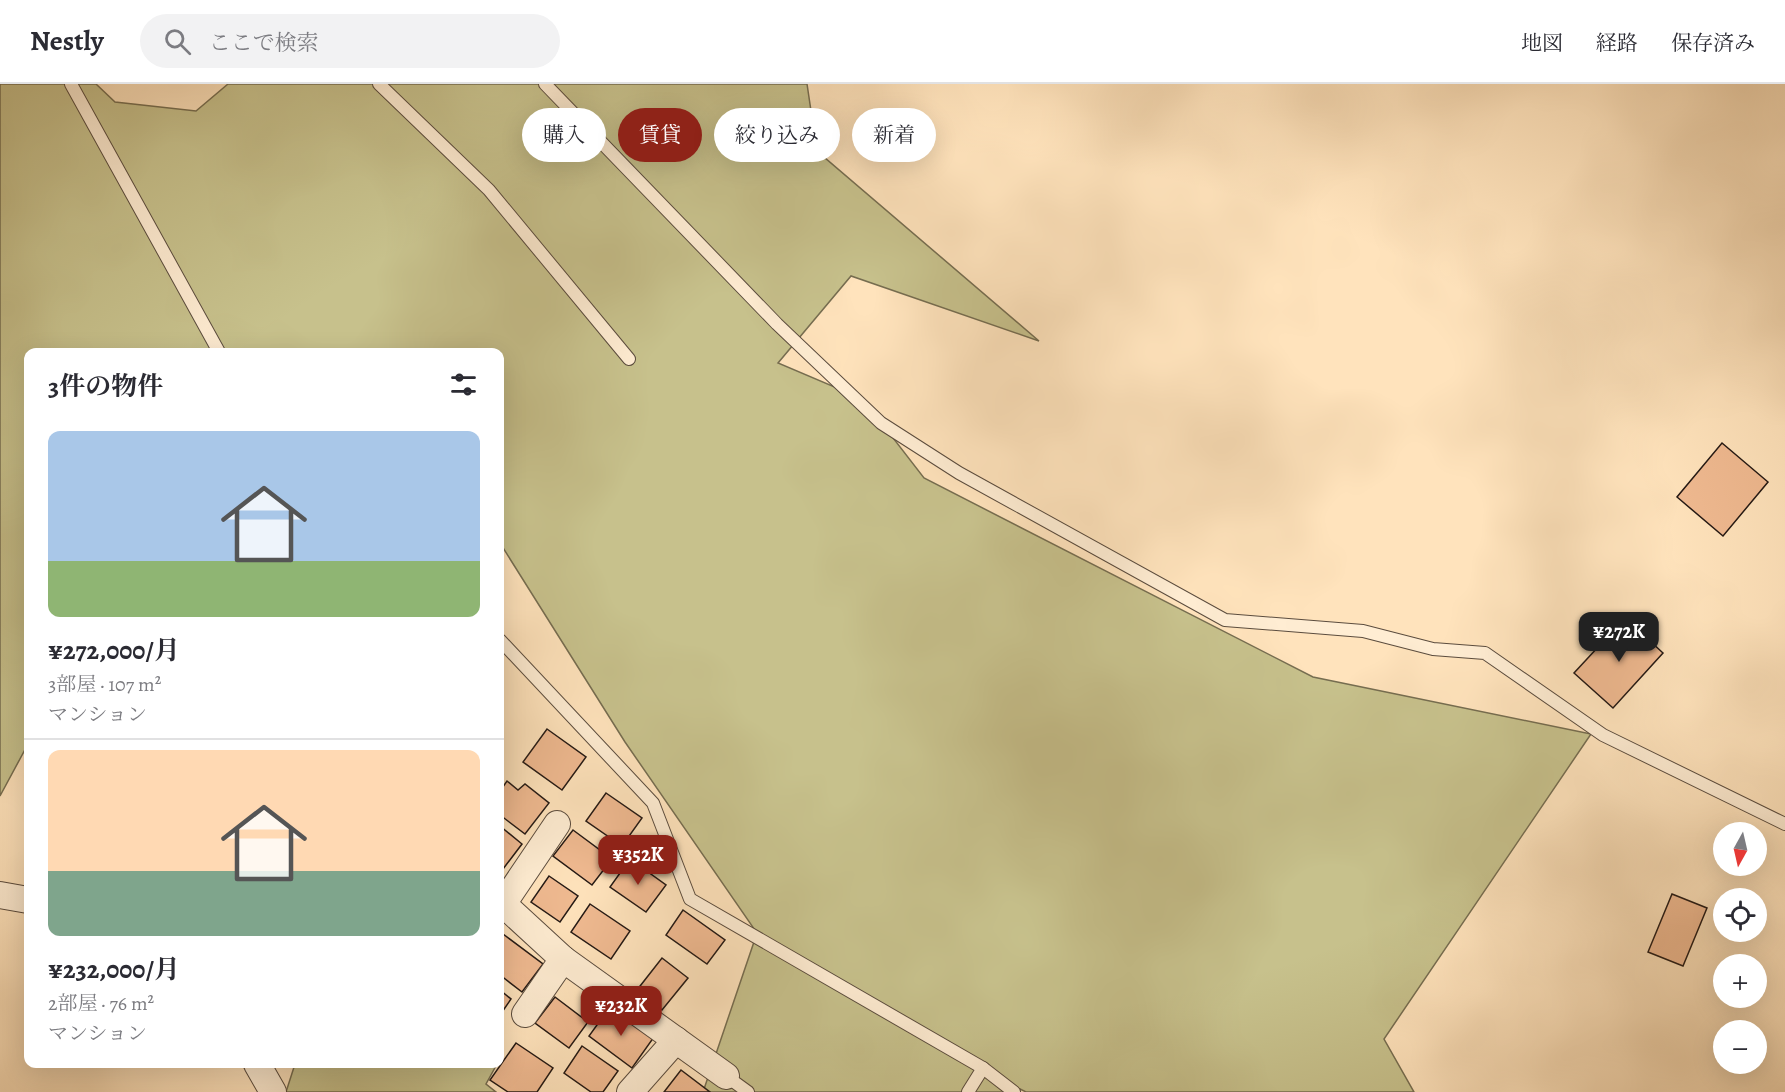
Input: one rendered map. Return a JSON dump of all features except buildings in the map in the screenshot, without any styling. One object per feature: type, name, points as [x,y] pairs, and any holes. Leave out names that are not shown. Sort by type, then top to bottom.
[{"type":"street","points":[[504,899],[557,824]]},
{"type":"street","points":[[0,895],[24,899]]},
{"type":"street","points":[[504,906],[563,959],[726,1076]]},
{"type":"street","points":[[525,1014],[563,959]]},
{"type":"street","points":[[630,1092],[676,1040]]},
{"type":"street","points":[[259,1068],[273,1092]]},
{"type":"lane","points":[[71,84],[217,348]]},
{"type":"lane","points":[[379,84],[489,190],[628,359]]},
{"type":"lane","points":[[545,84],[785,333],[881,423],[959,473],[1225,620],[1363,631],[1433,649],[1485,653],[1603,735],[1785,824]]},
{"type":"lane","points":[[504,644],[653,802],[690,899],[983,1068],[1014,1092]]},
{"type":"lane","points":[[968,1092],[983,1068]]},
{"type":"lane","points":[[726,1076],[748,1092]]},
{"type":"shaded area","points":[[0,84],[96,84],[115,102],[196,111],[228,84],[807,84],[811,108],[714,108],[714,162],[830,162],[1039,341],[851,276],[778,363],[863,399],[924,478],[1313,677],[1591,734],[1384,1039],[1414,1092],[1026,1092],[1020,1089],[1017,1092],[703,1092],[757,933],[625,742],[504,549],[504,348],[24,348],[24,751],[0,796]]},
{"type":"shaded area","points":[[294,1068],[495,1068],[486,1084],[496,1092],[286,1092]]}]
